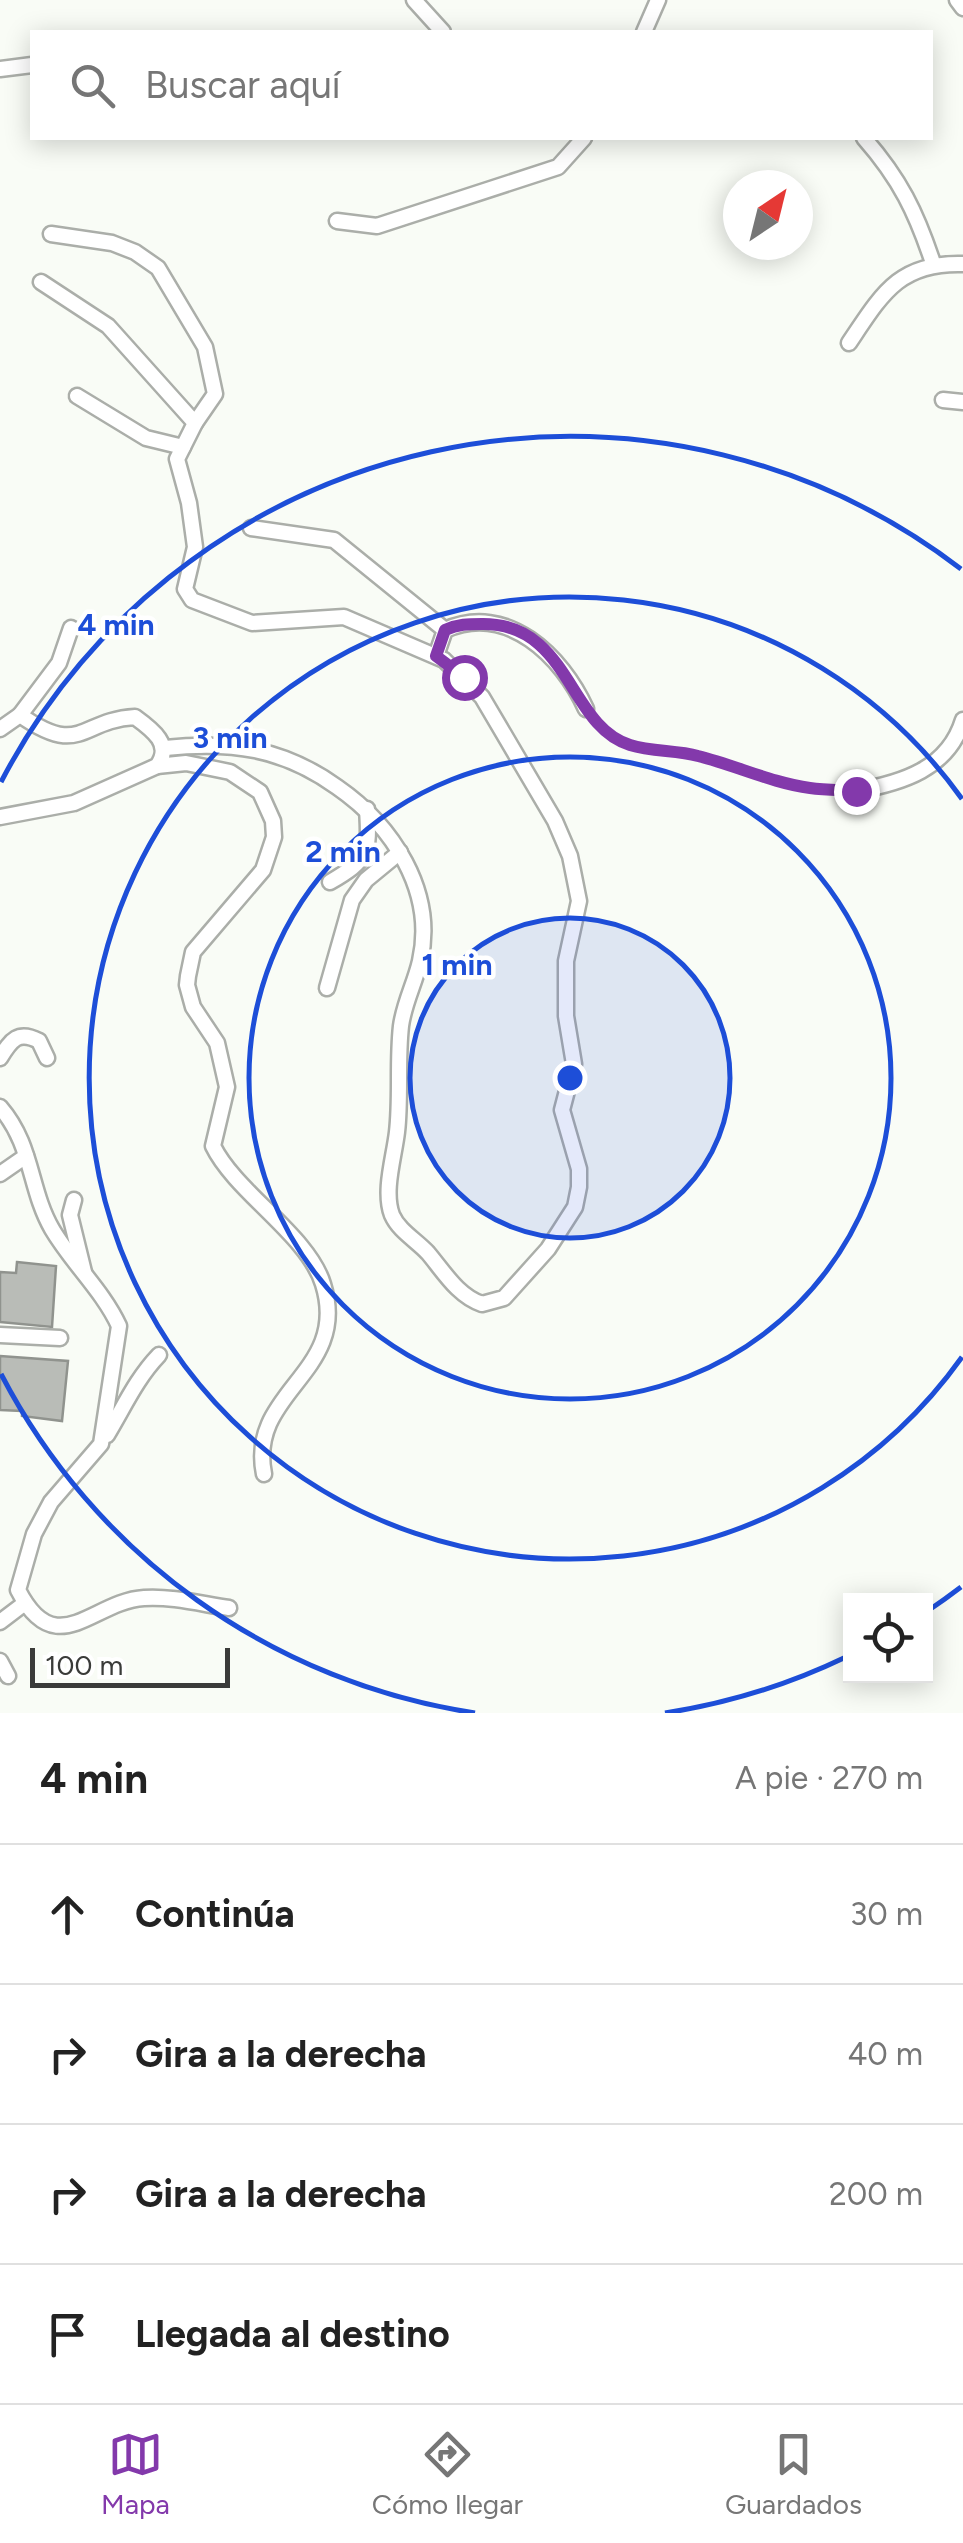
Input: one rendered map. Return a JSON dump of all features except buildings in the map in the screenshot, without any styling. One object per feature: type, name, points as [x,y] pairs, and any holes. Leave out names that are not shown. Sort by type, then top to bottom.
[{"type":"street","points":[[414,0],[441,30]]},
{"type":"street","points":[[645,30],[658,0]]},
{"type":"street","points":[[957,0],[963,8]]},
{"type":"street","points":[[0,69],[30,65]]},
{"type":"street","points":[[337,221],[377,226],[558,167],[582,140]]},
{"type":"street","points":[[866,140],[900,181],[917,213],[934,263]]},
{"type":"street","points":[[51,234],[112,243],[135,252],[158,268],[177,294],[205,347],[215,394],[194,422],[177,459],[190,503],[195,547],[185,589],[192,600],[252,623],[344,617],[436,656],[482,696],[555,820],[570,856],[579,901],[564,986],[574,1064],[562,1110],[579,1169],[575,1207],[548,1249],[504,1298],[482,1304],[462,1294],[393,1218],[388,1198],[399,1116],[402,1024],[424,933],[420,905],[400,852],[367,809],[309,767],[287,757],[200,744],[165,748]]},
{"type":"street","points":[[849,343],[892,286],[934,263],[963,264]]},
{"type":"street","points":[[41,282],[108,326],[194,422]]},
{"type":"street","points":[[77,396],[146,438],[183,446]]},
{"type":"street","points":[[943,400],[963,402]]},
{"type":"street","points":[[251,528],[334,540],[445,630]]},
{"type":"street","points":[[436,656],[445,630],[457,624],[495,624],[532,638],[578,692],[586,709]]},
{"type":"street","points":[[0,729],[20,715],[59,663],[71,628]]},
{"type":"street","points":[[20,715],[64,736],[80,736],[110,722],[136,717],[149,726],[165,748],[156,766]]},
{"type":"street","points":[[856,791],[932,766],[952,748],[963,720]]},
{"type":"street","points":[[0,817],[74,803],[156,766],[186,763],[230,772],[260,792],[273,821],[274,837],[264,870],[193,952],[187,985],[193,1007],[217,1044],[227,1087],[213,1146],[316,1267],[327,1299],[328,1325],[320,1352],[273,1412],[265,1430],[261,1452],[264,1474]]},
{"type":"street","points":[[330,882],[363,859],[367,849],[367,809]]},
{"type":"street","points":[[327,988],[352,900],[366,880],[400,852]]},
{"type":"street","points":[[0,1058],[14,1038],[22,1035],[39,1042],[47,1058]]},
{"type":"street","points":[[0,1107],[22,1138],[50,1224],[112,1309],[119,1326],[101,1444]]},
{"type":"street","points":[[0,1174],[26,1156]]},
{"type":"street","points":[[74,1200],[70,1215],[86,1277]]},
{"type":"street","points":[[0,1335],[60,1338]]},
{"type":"street","points":[[159,1355],[137,1378],[101,1444],[51,1502],[34,1534],[18,1590],[25,1603],[57,1626],[71,1627],[110,1607],[143,1598],[229,1608]]},
{"type":"street","points":[[0,1622],[25,1603]]},
{"type":"street","points":[[0,1661],[8,1676]]},
{"type":"path","points":[[586,709],[614,738],[630,746],[695,755],[807,788],[856,791]]},
{"type":"route","points":[[464,677],[436,656],[445,630],[457,624],[495,624],[515,629],[546,651],[578,692],[586,709],[614,738],[630,746],[695,755],[807,788],[856,791]]}]
